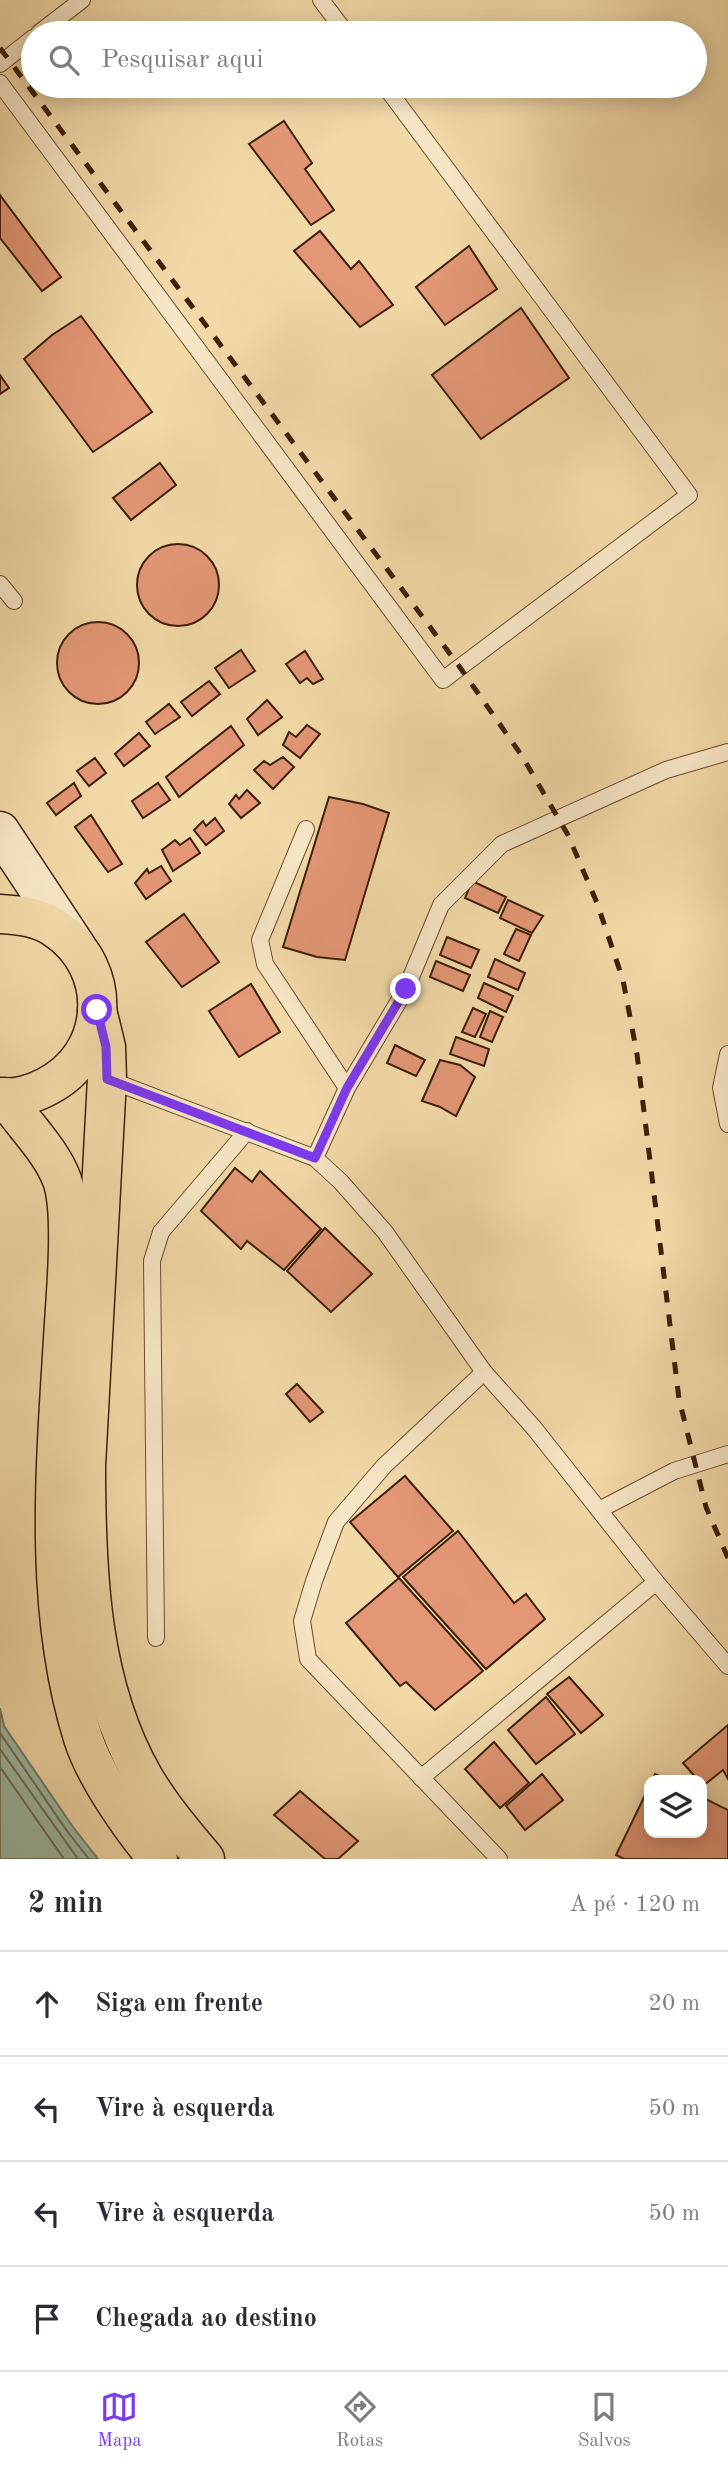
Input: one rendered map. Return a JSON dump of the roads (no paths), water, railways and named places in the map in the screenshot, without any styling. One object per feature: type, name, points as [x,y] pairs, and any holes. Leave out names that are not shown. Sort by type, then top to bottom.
[{"type":"main road","points":[[0,831],[88,964],[96,983],[97,1010],[94,1033],[81,1059],[60,1080],[34,1093],[3,1097]]},
{"type":"main road","points":[[0,914],[29,917],[46,924],[76,946]]},
{"type":"main road","points":[[97,1010],[106,1047],[107,1079],[86,1466],[86,1531],[93,1617],[103,1674],[132,1753],[144,1777],[174,1822],[205,1859]]},
{"type":"main road","points":[[3,1097],[46,1152],[62,1181],[67,1218],[55,1464],[55,1529],[59,1620],[68,1679],[84,1741],[111,1794],[142,1841],[158,1859]]},
{"type":"lane","points":[[55,21],[82,0]]},
{"type":"lane","points":[[321,0],[337,21]]},
{"type":"lane","points":[[0,64],[21,47]]},
{"type":"lane","points":[[0,83],[443,680],[689,495],[394,98]]},
{"type":"lane","points":[[0,584],[14,601]]},
{"type":"lane","points":[[315,1158],[347,1088],[406,989],[441,905],[502,844],[666,770],[728,752]]},
{"type":"lane","points":[[306,829],[260,940],[265,964],[347,1088]]},
{"type":"lane","points":[[728,1055],[721,1088],[728,1124]]},
{"type":"lane","points":[[107,1079],[315,1158],[341,1182],[385,1232],[484,1372],[534,1428],[656,1581],[728,1666]]},
{"type":"lane","points":[[156,1638],[152,1262],[161,1232],[247,1131]]},
{"type":"lane","points":[[484,1372],[384,1466],[336,1522],[302,1621],[308,1660],[499,1859]]},
{"type":"lane","points":[[599,1510],[674,1471],[728,1454]]},
{"type":"lane","points":[[421,1778],[656,1581]]},
{"type":"water","points":[[0,1708],[4,1726],[98,1859],[0,1859]]},
{"type":"railway","points":[[0,48],[21,76]]},
{"type":"railway","points":[[37,98],[459,666],[522,756],[568,835],[597,903],[623,980],[637,1054],[679,1399],[706,1507],[728,1558]]}]
